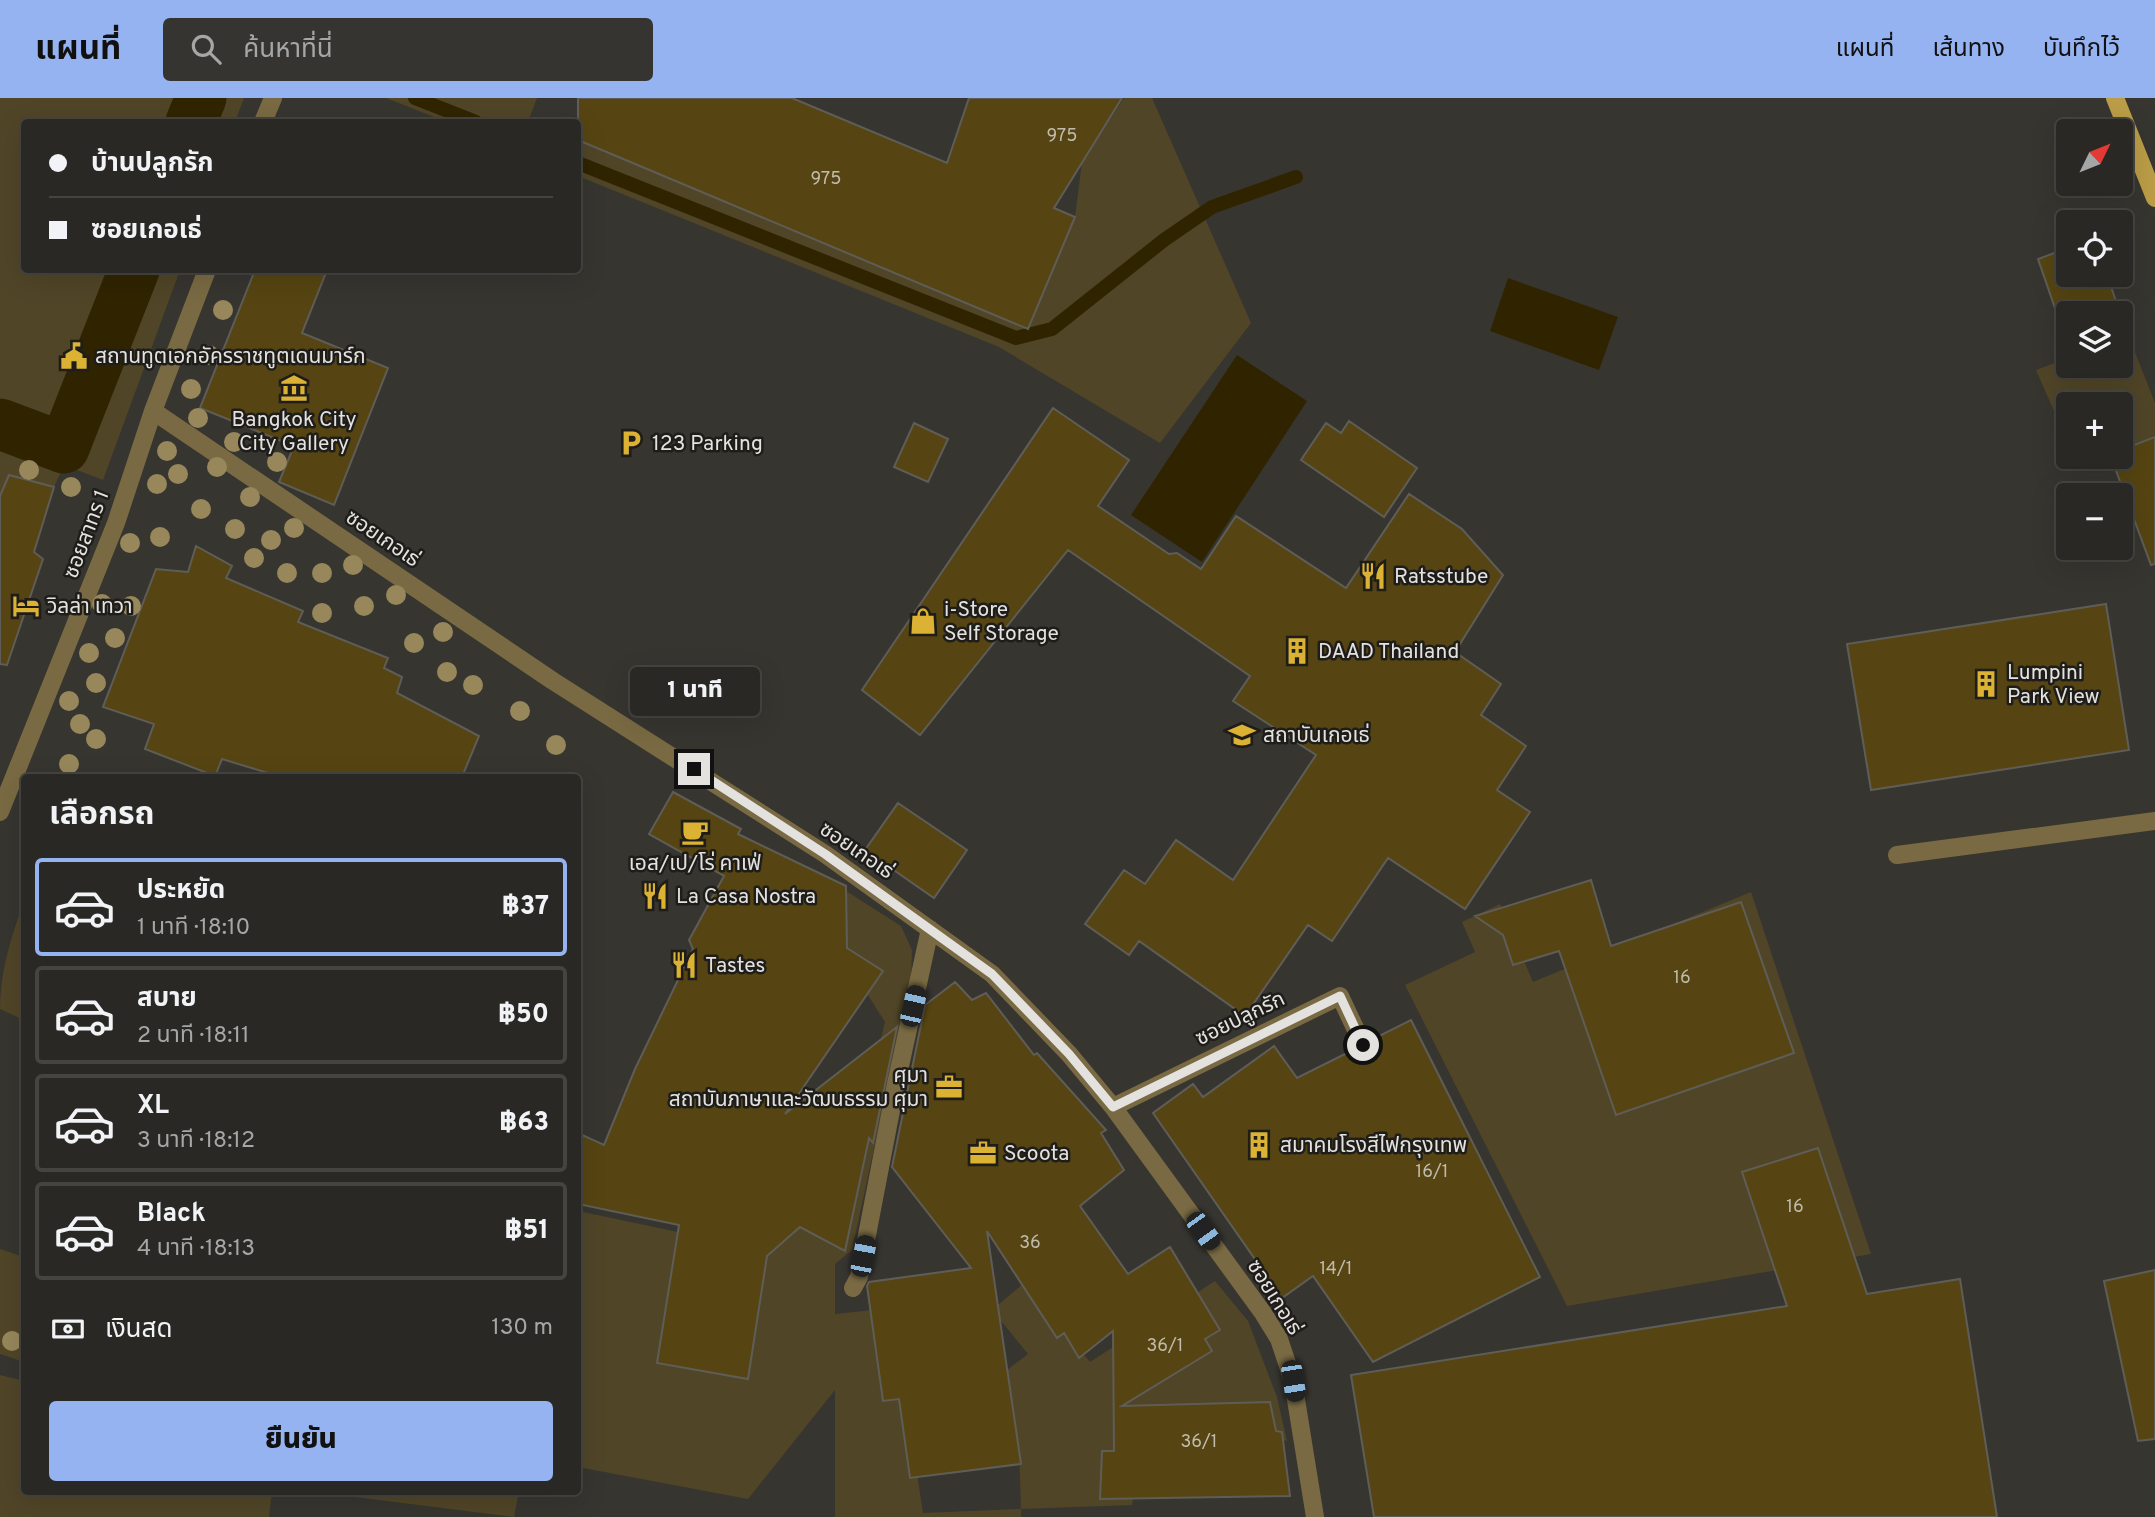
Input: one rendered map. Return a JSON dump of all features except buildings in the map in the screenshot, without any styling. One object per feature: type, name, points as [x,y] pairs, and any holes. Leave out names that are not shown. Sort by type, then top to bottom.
[{"type":"main road","points":[[2115,98],[2155,198]]},
{"type":"street","points":[[264,119],[273,98]]},
{"type":"street","name":"ซอยสาทร 1","points":[[0,812],[116,523],[153,411],[206,273]]},
{"type":"street","name":"ซอยเกอเธ่","points":[[153,411],[553,681],[825,854],[992,974],[1069,1054],[1113,1107],[1263,1313],[1279,1339],[1293,1381],[1315,1517]]},
{"type":"street","points":[[1897,855],[2155,821]]},
{"type":"street","points":[[852,1288],[859,1277],[896,1084],[930,929]]},
{"type":"street","name":"ซอยปลูกรัก","points":[[1113,1107],[1340,996],[1363,1045]]},
{"type":"shaded area","name":"สถานทูตเอกอัครราชทูตเดนมาร์ก","points":[[0,98],[244,98],[236,119],[21,119],[21,273],[179,273],[103,480],[64,465],[54,487],[9,475],[0,496]]},
{"type":"shaded area","points":[[386,98],[537,98],[529,119],[439,119]]},
{"type":"shaded area","points":[[1124,98],[1152,98],[1251,323],[1160,443],[999,347],[581,177],[581,141],[1028,328],[1075,217],[1082,162]]},
{"type":"shaded area","points":[[1508,278],[1618,317],[1599,370],[1490,331]]},
{"type":"shaded area","points":[[2133,347],[2155,403],[2155,437],[2133,445],[2133,392],[2056,392],[2056,416],[2036,370],[2056,362],[2056,378],[2133,378]]},
{"type":"shaded area","points":[[1237,355],[1307,401],[1202,562],[1131,515]]},
{"type":"shaded area","points":[[829,880],[901,926],[912,950],[911,978],[852,1250],[835,1264],[835,1314],[892,1308],[923,1513],[1021,1509],[1021,1517],[835,1517],[835,1390],[748,1499],[581,1468],[581,1212],[678,1232],[692,1197],[835,1228],[885,1022],[836,945]]},
{"type":"shaded area","points":[[1751,892],[1871,1254],[1567,1306],[1405,985],[1475,952],[1462,922],[1500,904],[1533,982]]},
{"type":"shaded area","points":[[21,911],[21,1019],[0,1009],[7,955]]},
{"type":"shaded area","points":[[0,1249],[21,1256],[21,1361],[0,1354]]},
{"type":"shaded area","points":[[1215,1281],[1248,1321],[1277,1397],[1287,1441],[1146,1409],[1132,1505],[1021,1509],[1019,1447],[986,1386],[1028,1354],[992,1310],[1024,1283],[1090,1362]]},
{"type":"shaded area","points":[[0,1375],[21,1380],[21,1495],[272,1495],[269,1517],[0,1517]]},
{"type":"shaded area","points":[[339,1495],[518,1495],[514,1517]]},
{"type":"waterway","points":[[192,119],[201,98]]},
{"type":"waterway","points":[[415,98],[468,119]]},
{"type":"waterway","points":[[581,164],[1016,338],[1052,329],[1164,240],[1212,207],[1296,177]]},
{"type":"waterway","points":[[0,424],[64,448],[133,273]]},
{"type":"place","name":"สถานทูตเอกอัครราชทูตเดนมาร์ก","points":[[74,356]]},
{"type":"place","name":"Bangkok City City Gallery","points":[[294,388]]},
{"type":"place","name":"123 Parking","points":[[631,443]]},
{"type":"place","name":"Ratsstube","points":[[1373,576]]},
{"type":"place","name":"วิลล่า เทวา","points":[[26,606]]},
{"type":"place","name":"i-Store Self Storage","points":[[923,621]]},
{"type":"place","name":"DAAD Thailand","points":[[1297,651]]},
{"type":"place","name":"Lumpini Park View","points":[[1986,684]]},
{"type":"place","name":"สถาบันเกอเธ่","points":[[1242,735]]},
{"type":"place","name":"เอส/เป/โร่ คาเฟ่","points":[[695,832]]},
{"type":"place","name":"La Casa Nostra","points":[[655,896]]},
{"type":"place","name":"Tastes","points":[[684,965]]},
{"type":"place","name":"ศุมา สถาบันภาษาและวัฒนธรรม ศุมา","points":[[949,1087]]},
{"type":"place","name":"สมาคมโรงสีไฟกรุงเทพ","points":[[1259,1145]]},
{"type":"place","name":"Scoota","points":[[983,1153]]},
{"type":"route","points":[[694,769],[825,854],[992,974],[1069,1054],[1113,1107],[1340,996],[1363,1045]]}]
